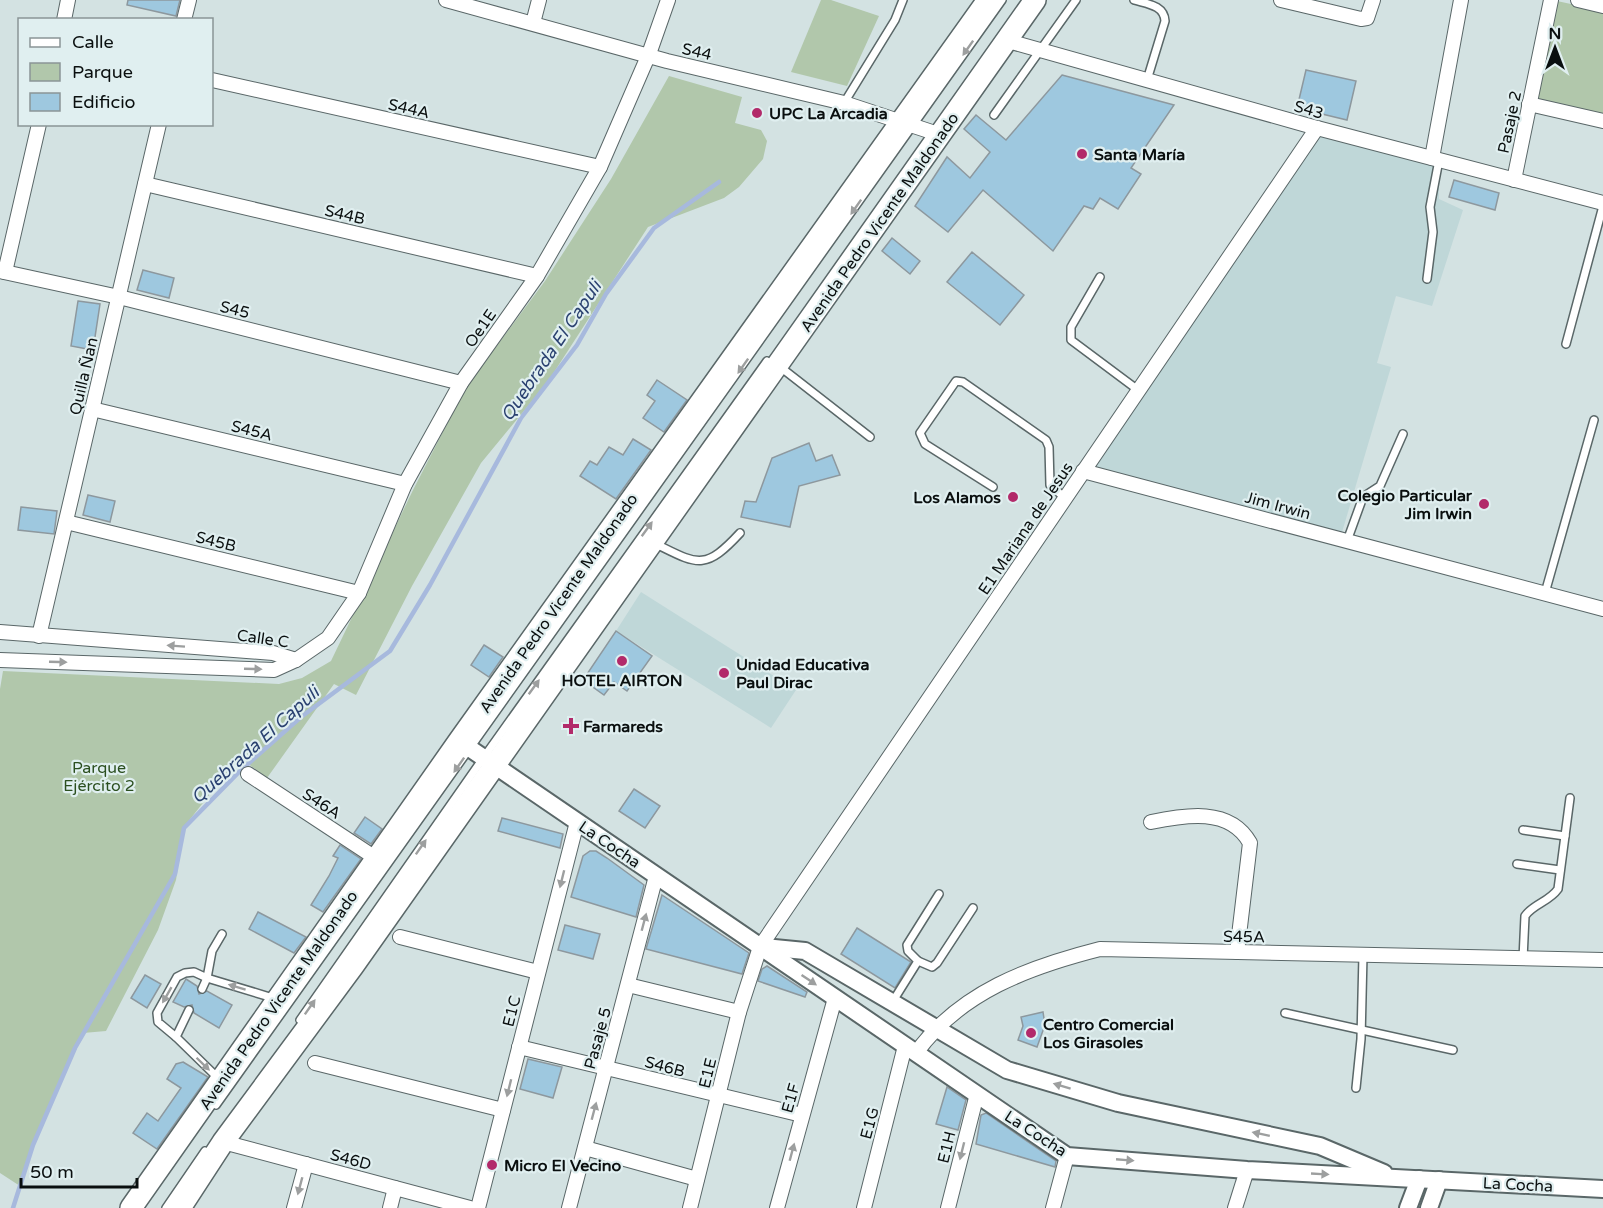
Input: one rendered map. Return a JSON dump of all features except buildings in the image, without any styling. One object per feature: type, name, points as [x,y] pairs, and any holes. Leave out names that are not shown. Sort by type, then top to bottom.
[{"type":"main road","name":"Avenida Pedro Vicente Maldonado","points":[[180,1208],[216,1145],[353,966],[477,753],[908,123],[988,0]]},
{"type":"main road","name":"Avenida Pedro Vicente Maldonado","points":[[131,1208],[377,859],[477,753],[651,542],[775,359],[936,133],[1008,41],[1035,0]]},
{"type":"street","points":[[64,18],[68,0]]},
{"type":"street","points":[[184,18],[189,0]]},
{"type":"street","name":"S44","points":[[446,0],[650,54],[667,61],[844,103],[936,133]]},
{"type":"street","points":[[533,23],[539,0]]},
{"type":"street","name":"Oe1E","points":[[296,660],[328,638],[359,593],[405,484],[461,383],[537,276],[600,167],[650,54],[668,0]]},
{"type":"street","points":[[1281,0],[1367,18],[1373,0]]},
{"type":"street","points":[[1436,159],[1461,0]]},
{"type":"street","name":"Pasaje 2","points":[[1514,180],[1551,0]]},
{"type":"street","points":[[1578,0],[1603,6]]},
{"type":"street","name":"S43","points":[[1008,41],[1603,205]]},
{"type":"street","name":"S44A","points":[[213,80],[600,167]]},
{"type":"street","points":[[1529,104],[1603,121]]},
{"type":"street","points":[[3,271],[39,126]]},
{"type":"street","name":"Quilla Ñan","points":[[39,636],[159,126]]},
{"type":"street","name":"E1 Mariana de Jesus","points":[[760,947],[1317,128]]},
{"type":"street","name":"S44B","points":[[145,184],[537,276]]},
{"type":"street","name":"S45","points":[[3,271],[119,297],[461,383]]},
{"type":"street","name":"S45A","points":[[92,409],[405,484]]},
{"type":"street","name":"Jim Irwin","points":[[1083,471],[1603,609]]},
{"type":"street","name":"S45B","points":[[66,522],[359,593]]},
{"type":"street","name":"Calle C","points":[[0,632],[273,653],[296,660]]},
{"type":"street","name":"Calle C","points":[[0,660],[274,670],[296,660]]},
{"type":"street","name":"La Cocha","points":[[477,753],[1067,1156],[1247,1170],[1603,1189]]},
{"type":"street","name":"S46A","points":[[248,774],[377,859]]},
{"type":"street","points":[[1151,822],[1189,815],[1218,819],[1242,828],[1250,843],[1237,952]]},
{"type":"street","name":"E1C","points":[[478,1208],[577,822]]},
{"type":"street","name":"Pasaje 5","points":[[568,1208],[656,876]]},
{"type":"street","points":[[400,937],[538,972]]},
{"type":"street","name":"La Cocha","points":[[760,947],[805,951],[1007,1070],[1118,1103],[1320,1146],[1396,1177]]},
{"type":"street","name":"E1E","points":[[690,1208],[739,1012],[760,947]]},
{"type":"street","name":"S45A","points":[[911,1049],[994,984],[1048,962],[1100,949],[1603,960]]},
{"type":"street","points":[[628,985],[739,1012]]},
{"type":"street","name":"E1F","points":[[777,1208],[835,998]]},
{"type":"street","name":"S46B","points":[[519,1047],[718,1097],[802,1115]]},
{"type":"street","name":"E1G","points":[[864,1208],[911,1049]]},
{"type":"street","points":[[315,1063],[503,1110]]},
{"type":"street","name":"E1H","points":[[948,1208],[977,1094]]},
{"type":"street","name":"S46D","points":[[216,1145],[306,1164],[470,1208]]},
{"type":"street","points":[[585,1148],[697,1179]]},
{"type":"street","points":[[1053,1208],[1067,1156]]},
{"type":"street","points":[[294,1208],[306,1164]]},
{"type":"street","points":[[1235,1208],[1247,1170]]},
{"type":"street","points":[[1408,1208],[1419,1179]]},
{"type":"street","points":[[1429,1208],[1439,1180]]},
{"type":"street","points":[[390,1208],[395,1188]]},
{"type":"lane","points":[[844,103],[895,20],[903,0]]},
{"type":"lane","points":[[908,123],[1002,0]]},
{"type":"lane","points":[[891,189],[936,133],[1025,0]]},
{"type":"lane","points":[[994,115],[1076,0]]},
{"type":"lane","points":[[1134,0],[1161,9],[1165,14],[1165,21],[1147,80]]},
{"type":"lane","points":[[1427,279],[1433,232],[1430,207],[1436,159]]},
{"type":"lane","points":[[1566,344],[1603,205]]},
{"type":"lane","points":[[1100,277],[1071,327],[1071,340],[1138,390]]},
{"type":"lane","points":[[210,1112],[477,753],[775,359],[870,437]]},
{"type":"lane","points":[[993,488],[925,444],[921,438],[920,432],[956,381],[963,382],[1046,441],[1049,447],[1050,485],[1065,498]]},
{"type":"lane","points":[[1545,593],[1594,420]]},
{"type":"lane","points":[[1347,541],[1363,497],[1380,486],[1403,434]]},
{"type":"lane","points":[[651,542],[689,561],[705,560],[719,556],[740,533]]},
{"type":"lane","points":[[296,1026],[477,753]]},
{"type":"lane","points":[[1524,958],[1525,916],[1528,911],[1552,897],[1558,890],[1570,798]]},
{"type":"lane","points":[[1523,830],[1565,836]]},
{"type":"lane","points":[[1517,864],[1560,870]]},
{"type":"lane","points":[[939,894],[907,945],[908,951],[927,966],[932,967],[936,963],[973,908]]},
{"type":"lane","points":[[202,989],[207,978],[212,951],[222,934]]},
{"type":"lane","points":[[1356,1088],[1363,955]]},
{"type":"lane","points":[[892,1003],[918,961]]},
{"type":"lane","points":[[222,1082],[158,1022],[157,1013],[177,977],[184,973],[194,972],[279,1000]]},
{"type":"lane","points":[[176,1037],[189,1010]]},
{"type":"lane","points":[[1285,1013],[1453,1050]]},
{"type":"lane","points":[[166,1208],[216,1145]]},
{"type":"shaded area","points":[[1317,128],[1439,160],[1439,199],[1463,210],[1432,306],[1396,296],[1377,363],[1391,367],[1340,539],[1083,471]]},
{"type":"shaded area","name":"Unidad Educativa Paul Dirac","points":[[641,592],[796,690],[771,728],[616,631]]},
{"type":"green space","points":[[821,0],[831,0],[879,16],[847,86],[791,72]]},
{"type":"green space","points":[[1557,1],[1603,11],[1603,114],[1531,97]]},
{"type":"green space","name":"Parque Ejército 2","points":[[669,76],[742,97],[735,123],[761,130],[767,141],[763,159],[739,187],[724,198],[648,227],[547,383],[481,463],[412,586],[356,695],[334,684],[267,778],[239,757],[184,827],[176,880],[158,930],[106,1031],[83,1033],[33,1145],[20,1186],[0,1173],[0,689],[3,671],[279,684],[302,678],[331,661],[413,490],[466,387],[545,281],[611,179]]},
{"type":"waterway","name":"Quebrada El Capuli","points":[[13,1208],[33,1145],[75,1048],[175,874],[184,828],[241,770],[301,717],[390,651],[430,585],[521,418],[577,345],[606,294],[654,228],[719,182]]},
{"type":"place","name":"UPC La Arcadia","points":[[757,113]]},
{"type":"place","name":"Santa María","points":[[1082,154]]},
{"type":"place","name":"Los Alamos","points":[[1013,497]]},
{"type":"place","name":"Colegio Particular Jim Irwin","points":[[1484,504]]},
{"type":"place","name":"HOTEL AIRTON","points":[[622,661]]},
{"type":"place","name":"Unidad Educativa Paul Dirac","points":[[724,673]]},
{"type":"place","name":"Farmareds","points":[[571,726]]},
{"type":"place","name":"Centro Comercial Los Girasoles","points":[[1031,1033]]},
{"type":"place","name":"Micro El Vecino","points":[[492,1165]]}]
